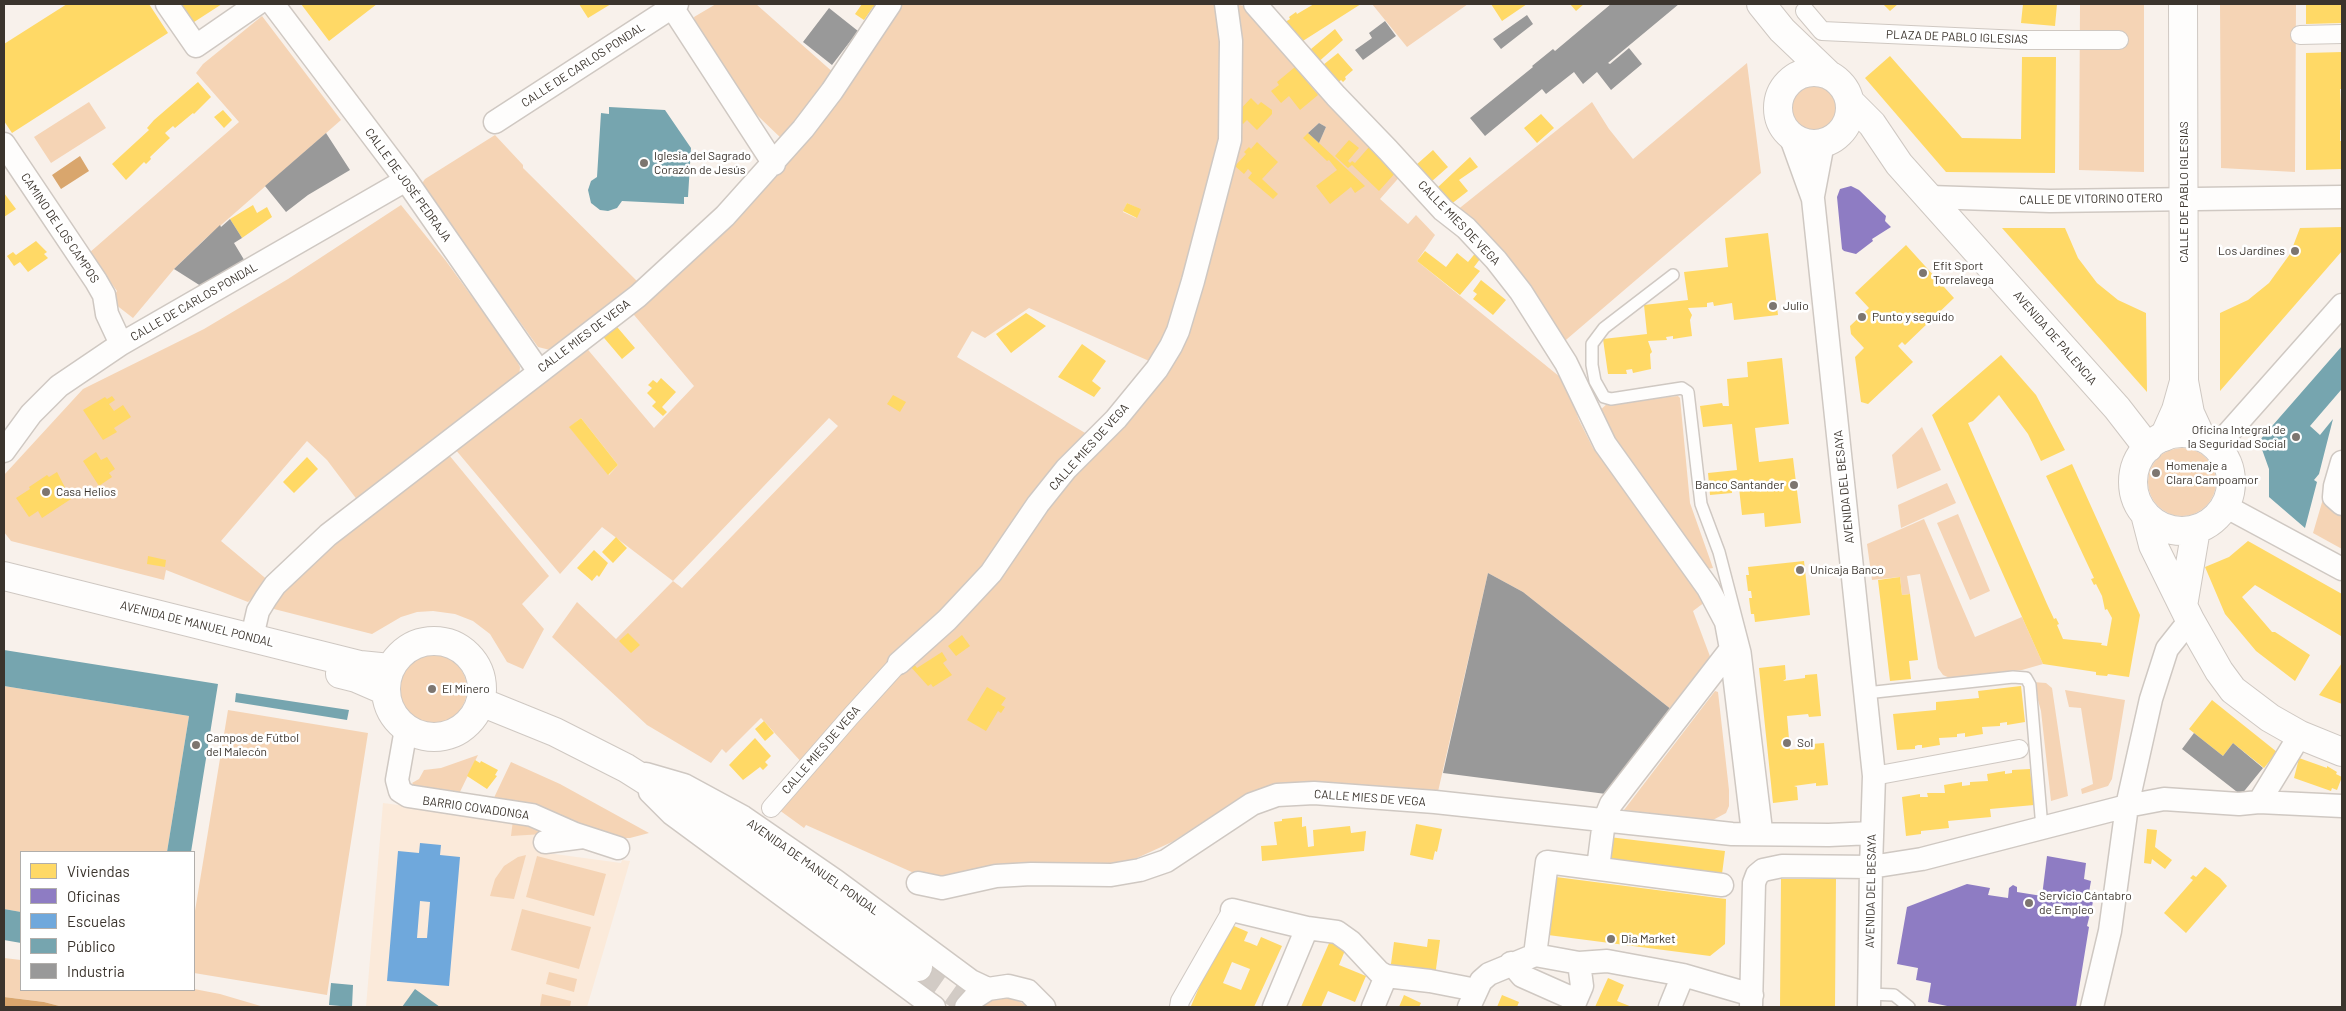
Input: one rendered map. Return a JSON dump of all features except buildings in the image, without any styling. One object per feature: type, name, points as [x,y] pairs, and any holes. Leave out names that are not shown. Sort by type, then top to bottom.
[{"type":"main road","points":[[1761,4],[1782,30],[1828,74],[1843,85],[1850,102],[1848,121],[1830,139],[1806,143],[1790,135],[1784,128],[1778,111],[1781,92],[1792,78],[1809,72],[1828,74]]},
{"type":"main road","name":"CALLE DE PABLO IGLESIAS","points":[[2183,4],[2184,381],[2190,413],[2209,442]]},
{"type":"main road","points":[[1782,30],[1786,85]]},
{"type":"main road","name":"AVENIDA DE PALENCIA","points":[[1850,102],[1872,124],[1899,164],[2117,408],[2156,442]]},
{"type":"main road","name":"AVENIDA DE PALENCIA","points":[[1830,139],[1872,144],[1899,164]]},
{"type":"main road","name":"CALLE DE PABLO IGLESIAS","points":[[2156,442],[2176,410],[2184,381]]},
{"type":"main road","points":[[2145,514],[2152,521],[2178,531],[2196,529],[2213,520],[2225,506],[2231,486],[2228,465],[2209,442],[2183,434],[2156,442],[2141,456],[2134,475],[2135,496],[2145,514],[2153,545],[2186,613],[2219,671],[2233,690],[2251,705],[2300,735],[2342,752]]},
{"type":"main road","points":[[2186,613],[2196,529]]},
{"type":"main road","name":"AVENIDA DE MANUEL PONDAL","points":[[4,576],[360,665],[388,679]]},
{"type":"main road","name":"AVENIDA DE MANUEL PONDAL","points":[[4,592],[356,678],[388,679]]},
{"type":"main road","points":[[428,641],[444,641],[459,647],[471,657],[480,671],[483,686],[481,702],[473,719],[459,731],[442,738],[423,737],[406,729],[395,719],[388,706],[388,679],[400,655],[413,646],[428,641]]},
{"type":"main road","name":"AVENIDA DE MANUEL PONDAL","points":[[481,702],[554,732],[626,768],[742,842],[918,967]]},
{"type":"street","points":[[167,4],[196,46],[257,4]]},
{"type":"street","name":"CALLE DE JOSÉ PEDRAJA","points":[[273,4],[406,180],[538,370]]},
{"type":"street","name":"CALLE MIES DE VEGA","points":[[252,637],[258,611],[266,598],[276,585],[328,535],[538,370],[638,296],[725,216],[774,164],[832,91],[890,4]]},
{"type":"street","name":"CALLE MIES DE VEGA","points":[[771,808],[899,663],[946,620],[991,573],[1038,504],[1066,469],[1116,419],[1157,369],[1171,346],[1193,282],[1230,140],[1231,41],[1226,4]]},
{"type":"street","name":"CALLE MIES DE VEGA","points":[[1255,4],[1336,96],[1443,210],[1466,228],[1496,260],[1521,292],[1566,363],[1596,403],[1605,444],[1708,588],[1726,622],[1760,834]]},
{"type":"street","name":"CALLE DE CARLOS PONDAL","points":[[495,122],[674,5],[774,164]]},
{"type":"street","name":"PLAZA DE PABLO IGLESIAS","points":[[1782,30],[1808,7],[1822,31],[2021,40],[2119,40]]},
{"type":"street","points":[[2300,35],[2342,34]]},
{"type":"street","name":"AVENIDA DEL BESAYA","points":[[1790,135],[1813,199],[1874,776],[1870,868],[1869,1001]]},
{"type":"street","name":"AVENIDA DEL BESAYA","points":[[1813,199],[1830,139]]},
{"type":"street","name":"CAMINO DE LOS CAMPOS","points":[[4,144],[96,281],[104,295],[107,314],[121,344]]},
{"type":"street","name":"CALLE DE CARLOS PONDAL","points":[[4,451],[31,414],[58,386],[121,344],[406,180]]},
{"type":"street","name":"CALLE DE VITORINO OTERO","points":[[1930,197],[2050,201],[2342,197]]},
{"type":"street","points":[[2209,442],[2342,305]]},
{"type":"street","points":[[2342,462],[2334,497],[2342,504]]},
{"type":"street","points":[[2225,506],[2342,569]]},
{"type":"street","points":[[2092,1007],[2110,932],[2127,806],[2156,683],[2166,649],[2186,613]]},
{"type":"street","points":[[1598,868],[1604,821],[1611,804],[1731,648]]},
{"type":"street","name":"BARRIO COVADONGA","points":[[406,729],[397,780],[400,790],[408,796],[532,815],[582,837],[618,848]]},
{"type":"street","points":[[2260,802],[2300,735]]},
{"type":"street","points":[[1874,776],[2019,749]]},
{"type":"street","name":"AVENIDA DE MANUEL PONDAL","points":[[626,768],[684,785],[743,817],[836,881],[956,970],[988,989]]},
{"type":"street","name":"AVENIDA DE MANUEL PONDAL","points":[[626,768],[672,814],[934,1007]]},
{"type":"street","name":"CALLE MIES DE VEGA","points":[[918,883],[942,888],[996,876],[1031,874],[1111,875],[1140,870],[1166,861],[1244,809],[1277,795],[1314,793],[1348,794],[1732,834],[1829,835],[1872,833]]},
{"type":"street","points":[[1179,1007],[1180,1001],[1232,910],[1307,928],[1337,932],[1351,942],[1379,972],[1386,976],[1430,981],[1473,999],[1481,981],[1489,974],[1511,963],[1535,955],[1579,963],[1607,961],[1683,975],[1751,1001],[1753,896],[1757,875],[1763,870],[1782,866],[1870,868],[1922,859],[2127,806],[2164,799],[2239,804],[2260,802],[2342,806]]},
{"type":"street","name":"BARRIO COVADONGA","points":[[545,842],[582,837]]},
{"type":"street","points":[[1535,955],[1547,862],[1722,885]]},
{"type":"street","points":[[1274,1007],[1307,928]]},
{"type":"street","points":[[1511,963],[1522,976],[1574,1004],[1582,986],[1579,963]]},
{"type":"street","points":[[1670,1007],[1683,975]]},
{"type":"street","points":[[1373,1007],[1386,976]]},
{"type":"street","points":[[966,1007],[974,998],[988,989],[998,986],[1018,988],[1036,997],[1044,1007]]},
{"type":"lane","points":[[1673,275],[1604,328],[1592,344],[1596,403],[1610,399],[1682,388],[1688,392],[1701,504],[1719,552],[1744,645],[1760,834]]},
{"type":"lane","points":[[1866,693],[2013,677],[2026,678],[2030,685],[2042,828]]},
{"type":"lane","points":[[1869,1001],[1894,995],[1909,1007]]},
{"type":"shaded area","points":[[716,4],[756,4],[835,74],[783,140],[736,95],[695,24],[694,17]]},
{"type":"shaded area","points":[[896,4],[1220,4],[1225,33],[1218,165],[1156,364],[1029,308],[985,338],[972,331],[957,357],[1092,437],[989,567],[804,765],[761,718],[726,753],[722,749],[711,763],[647,725],[552,637],[577,602],[616,639],[673,581],[602,527],[560,574],[455,449],[584,345],[654,428],[694,386],[629,309],[684,265]],"holes":[[[1127,203],[1140,209],[1136,218],[1123,212]],[[581,418],[618,465],[609,475],[570,427]],[[829,418],[838,426],[682,588],[673,581]]]},
{"type":"shaded area","points":[[1372,4],[1468,4],[1407,47]]},
{"type":"shaded area","points":[[2080,4],[2144,4],[2144,172],[2079,170]]},
{"type":"shaded area","points":[[2220,4],[2296,4],[2295,172],[2221,168]]},
{"type":"shaded area","points":[[1239,5],[1245,6],[1403,173],[1380,199],[1408,224],[1416,215],[1435,235],[1417,261],[1565,381],[1579,420],[1593,448],[1690,577],[1705,602],[1693,611],[1711,659],[1672,710],[1523,592],[1488,573],[1437,796],[1257,796],[1224,809],[1172,842],[1137,858],[1101,867],[958,880],[923,877],[806,825],[804,828],[775,807],[1101,441],[1202,282],[1235,7]],"holes":[[[1319,123],[1326,127],[1319,143],[1308,133]]]},
{"type":"shaded area","points":[[262,16],[341,120],[204,240],[174,269],[133,318],[111,301],[117,291],[89,253],[239,122],[196,73],[203,64]]},
{"type":"shaded area","points":[[1747,63],[1761,173],[1560,345],[1456,211],[1592,102],[1609,129],[1633,159]]},
{"type":"shaded area","points":[[1808,84],[1818,84],[1830,91],[1837,103],[1837,113],[1830,125],[1818,132],[1808,132],[1800,128],[1793,121],[1789,113],[1789,103],[1793,95],[1800,88]]},
{"type":"shaded area","points":[[89,102],[106,128],[51,163],[34,137]]},
{"type":"shaded area","points":[[495,135],[523,165],[523,168],[641,285],[550,350],[538,347],[421,185],[425,179]]},
{"type":"shaded area","points":[[80,156],[89,171],[61,189],[52,175]]},
{"type":"shaded area","points":[[401,205],[446,261],[513,353],[520,367],[519,378],[358,501],[327,460],[307,441],[221,541],[270,582],[248,602],[166,570],[164,580],[11,541],[4,532],[4,475],[83,389],[204,329],[288,279]]},
{"type":"shaded area","points":[[1678,396],[1680,398],[1690,503],[1713,568],[1701,570],[1615,444],[1598,412],[1608,403]]},
{"type":"shaded area","points":[[1922,427],[1941,470],[1897,489],[1892,455]]},
{"type":"shaded area","points":[[2182,448],[2195,451],[2206,458],[2213,469],[2216,482],[2213,495],[2206,506],[2195,513],[2182,516],[2169,513],[2158,506],[2151,495],[2148,482],[2151,469],[2158,458],[2169,451]]},
{"type":"shaded area","points":[[449,455],[549,576],[522,604],[544,629],[523,669],[507,662],[490,634],[473,621],[455,614],[433,611],[417,612],[401,617],[372,634],[274,609],[274,604],[303,566]]},
{"type":"shaded area","points":[[1947,483],[1956,503],[1901,528],[1898,505]]},
{"type":"shaded area","points":[[2323,499],[2342,517],[2342,549],[2313,533]]},
{"type":"shaded area","points":[[1958,514],[1990,591],[1970,600],[1937,523]]},
{"type":"shaded area","points":[[1924,519],[1975,637],[2022,617],[2043,664],[2022,670],[1952,679],[1943,675],[1938,668],[1920,574],[1907,576],[1910,594],[1902,595],[1900,577],[1872,580],[1867,544]]},
{"type":"shaded area","points":[[425,654],[439,654],[452,660],[461,669],[467,682],[465,702],[457,714],[439,724],[425,724],[412,718],[403,709],[397,696],[397,682],[403,669],[412,660]]},
{"type":"shaded area","points":[[2033,682],[2046,683],[2052,688],[2068,796],[2051,801],[2041,711]]},
{"type":"shaded area","points":[[4,686],[189,716],[167,851],[20,851],[20,912],[4,909]]},
{"type":"shaded area","points":[[2065,690],[2125,700],[2112,779],[2108,786],[2082,794],[2081,789],[2093,784],[2081,708],[2069,707]]},
{"type":"shaded area","points":[[1715,691],[1718,692],[1729,790],[1729,806],[1726,813],[1711,821],[1624,810]]},
{"type":"shaded area","points":[[228,710],[368,733],[327,995],[195,973],[195,911]]},
{"type":"shaded area","points":[[478,755],[456,800],[415,787],[412,783],[419,779],[424,770],[441,768]]},
{"type":"shaded area","points":[[511,762],[560,784],[649,833],[630,838],[614,838],[491,804]]},
{"type":"shaded area","points":[[383,803],[515,820],[543,833],[547,853],[621,863],[622,860],[630,861],[587,1007],[366,1007]]},
{"type":"shaded area","points":[[513,820],[543,833],[543,834],[511,836]]},
{"type":"shaded area","points":[[526,855],[514,899],[490,896],[495,879],[504,866],[518,857]]},
{"type":"shaded area","points":[[537,856],[606,874],[594,916],[526,897]]},
{"type":"shaded area","points":[[522,909],[591,927],[579,969],[511,950]]},
{"type":"shaded area","points":[[4,958],[20,960],[20,991],[195,991],[195,989],[220,994],[264,1007],[63,1007],[44,1002],[4,997]]},
{"type":"shaded area","points":[[549,972],[577,979],[574,992],[546,984]]},
{"type":"shaded area","points":[[542,994],[571,1001],[570,1007],[540,1006]]},
{"type":"shaded area","points":[[4,997],[44,1002],[63,1007],[4,1007]]},
{"type":"shaded area","points":[[1013,998],[1029,1007],[981,1007],[993,999]]},
{"type":"tunnel","points":[[918,967],[975,1007]]},
{"type":"place","name":"Iglesia del Sagrado Corazón de Jesús","points":[[644,163]]},
{"type":"place","name":"Los Jardines","points":[[2295,251]]},
{"type":"place","name":"Efit Sport Torrelavega","points":[[1923,273]]},
{"type":"place","name":"Julio","points":[[1773,306]]},
{"type":"place","name":"Punto y seguido","points":[[1862,317]]},
{"type":"place","name":"Oficina Integral de la Seguridad Social","points":[[2296,437]]},
{"type":"place","name":"Homenaje a Clara Campoamor","points":[[2156,473]]},
{"type":"place","name":"Banco Santander","points":[[1794,485]]},
{"type":"place","name":"Casa Helios","points":[[46,492]]},
{"type":"place","name":"Unicaja Banco","points":[[1800,570]]},
{"type":"place","name":"El Minero","points":[[432,689]]},
{"type":"place","name":"Sol","points":[[1787,743]]},
{"type":"place","name":"Campos de Fútbol del Malecón","points":[[196,745]]},
{"type":"place","name":"Servicio Cántabro de Empleo","points":[[2029,903]]},
{"type":"place","name":"Dia Market","points":[[1611,939]]}]
